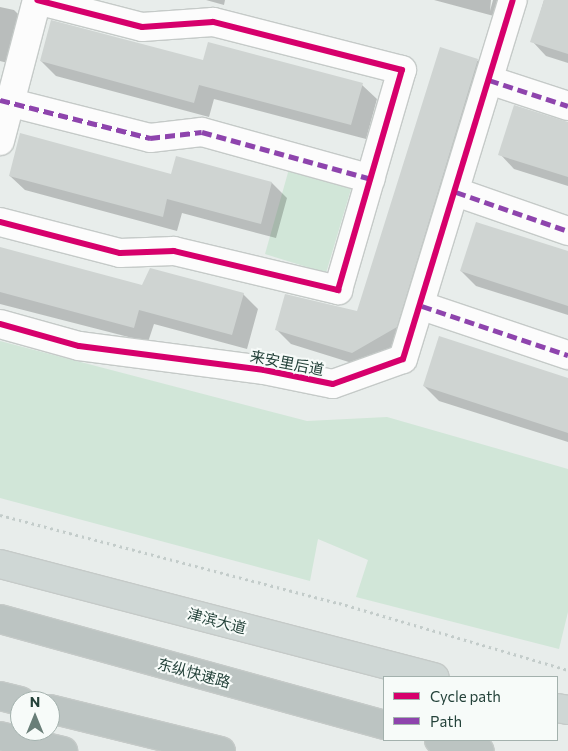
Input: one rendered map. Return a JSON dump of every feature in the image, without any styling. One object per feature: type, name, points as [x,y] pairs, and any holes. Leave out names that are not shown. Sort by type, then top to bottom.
[{"type":"highway","name":"东纵快速路","points":[[1,620],[383,725]]},
{"type":"highway","points":[[60,711],[221,751]]},
{"type":"highway","points":[[0,736],[64,751]]},
{"type":"highway","points":[[443,741],[480,751]]},
{"type":"main road","name":"津滨大道","points":[[0,564],[431,676]]},
{"type":"street","points":[[0,141],[5,102],[37,0],[142,27],[213,22],[402,70],[338,290],[174,251],[120,253],[0,222]]},
{"type":"street","name":"来安里后道","points":[[0,324],[79,346],[264,370],[334,384],[403,359],[422,306],[512,0]]},
{"type":"street","points":[[489,80],[568,106]]},
{"type":"street","points":[[5,102],[150,138],[202,132],[371,179]]},
{"type":"street","points":[[456,192],[568,231]]},
{"type":"street","points":[[422,306],[568,355]]},
{"type":"path","points":[[0,515],[339,603],[568,670]]},
{"type":"green space","points":[[289,169],[351,189],[326,273],[265,254]]},
{"type":"green space","points":[[0,341],[307,421],[387,417],[568,469],[568,612],[559,649],[356,597],[368,560],[318,539],[310,581],[0,498]]},
{"type":"building","points":[[544,0],[568,0],[568,54],[530,42]]},
{"type":"building","points":[[51,20],[203,60],[208,42],[363,83],[351,125],[199,85],[194,103],[40,61]]},
{"type":"building","points":[[440,47],[478,59],[397,327],[352,353],[275,330],[285,294],[357,311]]},
{"type":"building","points":[[514,105],[568,122],[568,177],[498,155]]},
{"type":"building","points":[[20,133],[171,174],[176,156],[272,182],[261,224],[167,199],[163,217],[9,176]]},
{"type":"building","points":[[476,222],[568,251],[568,306],[460,271]]},
{"type":"building","points":[[0,247],[142,285],[150,268],[244,293],[232,335],[139,310],[134,328],[0,292]]},
{"type":"building","points":[[439,336],[568,378],[568,433],[423,386]]},
{"type":"marked path","points":[[489,80],[568,106]]},
{"type":"marked path","points":[[0,100],[150,138],[202,132],[371,179]]},
{"type":"marked path","points":[[456,192],[568,231]]},
{"type":"marked path","points":[[422,306],[568,355]]},
{"type":"cycle path","points":[[0,222],[120,253],[174,251],[338,290],[402,70],[213,22],[142,27],[37,0]]},
{"type":"cycle path","points":[[0,324],[79,346],[264,370],[333,384],[403,359],[513,0]]}]
